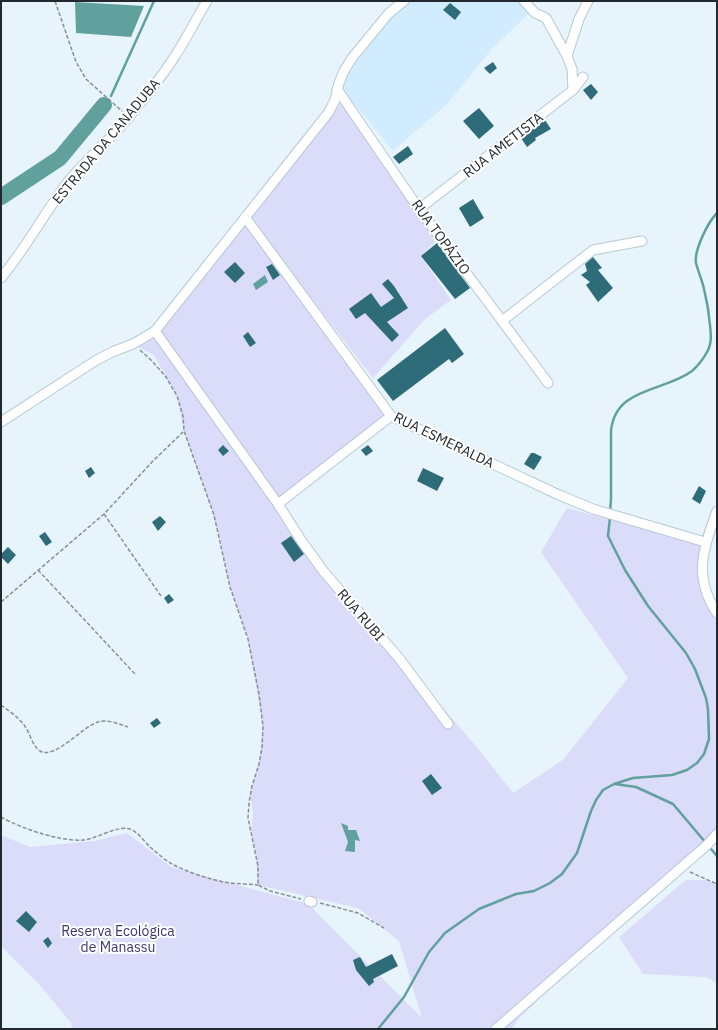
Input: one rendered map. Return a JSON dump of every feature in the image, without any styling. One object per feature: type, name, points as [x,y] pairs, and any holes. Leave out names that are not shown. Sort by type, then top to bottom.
[{"type":"street","name":"ESTRADA DA CANADUBA","points":[[1,278],[67,183],[129,117],[175,57],[207,1]]},
{"type":"street","points":[[1,422],[95,361],[112,352],[133,344],[155,331],[329,112],[335,100],[337,89],[344,71],[352,58],[389,13],[404,1]]},
{"type":"street","points":[[524,1],[535,13],[546,18],[567,56],[572,69],[573,90]]},
{"type":"street","points":[[567,56],[579,19],[588,1]]},
{"type":"street","name":"RUA AMETISTA","points":[[419,209],[573,90],[583,77]]},
{"type":"street","name":"RUA TOPÁZIO","points":[[337,89],[419,209],[548,383]]},
{"type":"street","name":"RUA ESMERALDA","points":[[245,217],[391,416],[559,495],[593,509],[705,542]]},
{"type":"street","points":[[502,321],[593,250],[642,241]]},
{"type":"street","name":"RUA RUBI","points":[[155,331],[278,504],[324,572],[399,658],[448,724]]},
{"type":"street","points":[[278,504],[391,416]]},
{"type":"street","points":[[717,511],[705,542],[703,567],[703,585],[711,604],[717,613]]},
{"type":"street","points":[[496,1029],[717,834]]},
{"type":"path","points":[[55,1],[76,62],[86,79],[129,117]]},
{"type":"path","points":[[133,344],[151,360],[166,377],[177,396],[183,416],[184,431],[214,515],[230,586],[248,639],[259,694],[263,726],[262,748],[252,786],[248,818],[258,866],[258,885]]},
{"type":"path","points":[[1,602],[104,514],[152,462],[184,431]]},
{"type":"path","points":[[104,514],[160,596]]},
{"type":"path","points":[[38,570],[135,674]]},
{"type":"path","points":[[1,705],[14,714],[25,725],[36,747],[40,752],[46,753],[52,752],[92,724],[99,721],[107,721],[128,726]]},
{"type":"path","points":[[1,817],[12,824],[64,839],[82,840],[95,838],[123,828],[130,829],[136,832],[150,847],[172,864],[193,873],[231,883],[258,885],[270,891],[358,913],[384,928]]},
{"type":"path","points":[[681,867],[717,884]]},
{"type":"shaded area","points":[[402,1],[519,1],[529,13],[490,51],[448,103],[393,151],[340,86],[397,5]]},
{"type":"shaded area","points":[[75,2],[144,6],[131,37],[76,33]]},
{"type":"shaded area","points":[[265,275],[268,282],[256,290],[253,284]]},
{"type":"shaded area","points":[[341,823],[348,826],[348,830],[356,830],[360,841],[355,840],[355,852],[345,851],[348,842]]},
{"type":"green space","points":[[342,102],[437,240],[421,256],[451,300],[425,319],[373,378],[249,218]]},
{"type":"green space","name":"Reserva Ecológica de Manassu","points":[[245,217],[386,415],[278,504],[324,572],[476,746],[513,793],[563,760],[628,678],[541,552],[567,508],[699,545],[703,585],[717,613],[717,833],[520,1017],[512,1029],[71,1029],[72,1024],[39,984],[1,946],[1,835],[30,847],[94,841],[127,833],[171,867],[308,904],[422,1018],[399,941],[358,908],[258,885],[256,857],[251,832],[253,814],[250,792],[259,764],[263,726],[248,639],[230,586],[210,504],[184,431],[177,396],[154,355],[133,344],[155,331]]},
{"type":"green space","points":[[686,880],[706,880],[717,884],[717,983],[706,977],[643,974],[619,937]]},
{"type":"building","points":[[450,3],[461,12],[455,20],[443,10]]},
{"type":"building","points":[[493,62],[497,68],[490,74],[484,68]]},
{"type":"building","points":[[591,84],[598,92],[591,100],[583,90]]},
{"type":"building","points":[[479,108],[494,126],[479,139],[463,121]]},
{"type":"building","points":[[545,120],[551,129],[535,138],[536,140],[527,147],[521,138]]},
{"type":"building","points":[[408,146],[413,154],[399,164],[393,157]]},
{"type":"building","points":[[473,199],[484,218],[470,227],[459,208]]},
{"type":"building","points":[[437,243],[470,288],[455,299],[421,256]]},
{"type":"building","points":[[593,257],[602,268],[598,270],[613,288],[598,302],[586,285],[590,282],[581,275],[587,271],[585,264]]},
{"type":"building","points":[[235,262],[245,273],[235,283],[224,272]]},
{"type":"building","points":[[272,264],[280,275],[273,280],[266,267]]},
{"type":"building","points":[[388,279],[408,308],[387,322],[399,335],[392,342],[365,313],[356,319],[349,309],[371,293],[381,307],[394,298],[382,284]]},
{"type":"building","points":[[445,328],[464,354],[452,363],[449,359],[393,401],[377,380]]},
{"type":"building","points":[[248,332],[256,343],[250,347],[243,336]]},
{"type":"building","points":[[223,445],[229,451],[223,456],[218,450]]},
{"type":"building","points":[[368,445],[373,451],[366,456],[361,450]]},
{"type":"building","points":[[531,453],[542,457],[534,470],[524,464]]},
{"type":"building","points":[[91,467],[95,473],[89,478],[85,471]]},
{"type":"building","points":[[423,468],[444,478],[437,491],[417,481]]},
{"type":"building","points":[[699,486],[706,491],[700,504],[692,499]]},
{"type":"building","points":[[160,516],[166,522],[158,531],[152,522]]},
{"type":"building","points":[[45,532],[52,542],[46,546],[39,536]]},
{"type":"building","points":[[291,536],[304,554],[294,562],[281,543]]},
{"type":"building","points":[[8,547],[16,555],[8,564],[1,557],[1,554]]},
{"type":"building","points":[[169,594],[174,600],[168,604],[164,598]]},
{"type":"building","points":[[157,718],[161,723],[154,728],[150,723]]},
{"type":"building","points":[[431,774],[442,788],[432,795],[422,781]]},
{"type":"building","points":[[26,911],[37,922],[29,932],[16,921]]},
{"type":"building","points":[[48,937],[52,943],[48,948],[43,941]]},
{"type":"building","points":[[392,954],[398,966],[373,979],[374,982],[369,986],[356,970],[353,960],[360,957],[366,967]]},
{"type":"waterway","points":[[111,96],[154,1]]},
{"type":"waterway","points":[[1,197],[60,158],[104,105]]},
{"type":"waterway","points":[[610,512],[611,431],[614,417],[621,406],[631,398],[642,392],[681,378],[692,371],[709,349],[711,335],[708,312],[706,298],[696,263],[696,257],[702,236],[717,213]]},
{"type":"waterway","points":[[378,1029],[404,997],[429,952],[445,933],[479,909],[516,894],[534,891],[550,883],[562,874],[577,853],[591,811],[603,790],[614,784],[633,778],[672,775],[687,770],[697,763],[704,754],[709,739],[708,709],[706,698],[695,669],[686,653],[648,606],[625,570],[608,536],[610,517]]},
{"type":"waterway","points":[[615,784],[636,787],[673,804],[717,856]]}]
